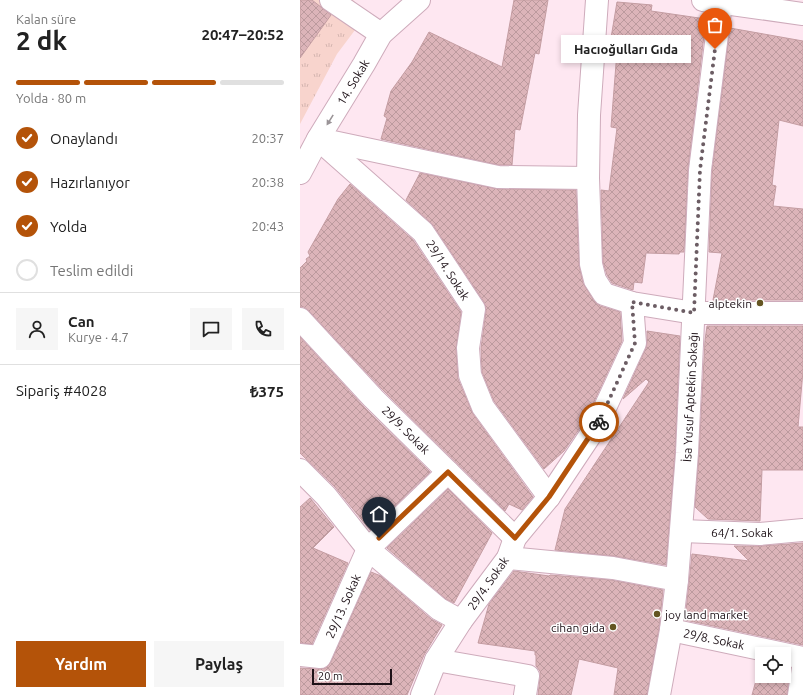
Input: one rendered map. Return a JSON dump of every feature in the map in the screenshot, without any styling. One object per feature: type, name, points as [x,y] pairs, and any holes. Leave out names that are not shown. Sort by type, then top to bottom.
[{"type":"street","points":[[331,0],[381,34]]},
{"type":"street","name":"14. Sokak","points":[[300,173],[318,139],[381,34],[419,0]]},
{"type":"street","points":[[597,0],[589,115],[588,178],[591,264],[595,280],[604,294],[632,302],[694,313],[803,313]]},
{"type":"street","points":[[712,2],[803,14]]},
{"type":"street","name":"İsa Yusuf Aptekin Sokağı","points":[[659,695],[671,630],[678,580],[682,531],[700,170],[712,2]]},
{"type":"street","points":[[318,139],[498,177],[588,178]]},
{"type":"street","name":"29/14. Sokak","points":[[318,139],[423,232],[474,309],[468,348],[470,375],[483,407],[549,497]]},
{"type":"street","name":"29/4. Sokak","points":[[422,695],[436,660],[461,621],[508,558],[515,538],[549,497],[598,425],[635,343],[632,302]]},
{"type":"street","name":"29/9. Sokak","points":[[300,320],[373,398],[515,538]]},
{"type":"street","points":[[300,470],[326,496],[368,549],[439,609],[461,621]]},
{"type":"street","name":"29/13. Sokak","points":[[300,655],[320,657],[368,549],[448,472]]},
{"type":"street","name":"64/1. Sokak","points":[[682,531],[760,534],[803,530]]},
{"type":"street","points":[[508,558],[613,568],[678,580]]},
{"type":"street","name":"29/8. Sokak","points":[[671,630],[803,658]]},
{"type":"street","points":[[436,660],[528,676],[526,695]]},
{"type":"street","points":[[799,695],[803,668]]},
{"type":"green space","points":[[300,0],[353,0],[367,14],[337,54],[300,124]]},
{"type":"building","points":[[300,0],[312,0],[331,15],[300,58]]},
{"type":"building","points":[[514,0],[548,0],[539,54],[535,53],[520,130],[515,129],[512,165],[499,165],[381,139],[387,118],[384,116],[391,91],[412,62],[429,32],[502,67]]},
{"type":"building","points":[[617,2],[652,5],[651,11],[706,19],[688,168],[684,252],[680,252],[679,254],[646,253],[642,283],[634,282],[633,290],[612,283],[607,275],[603,262],[601,190],[609,191],[617,128],[611,127],[618,39],[611,38]]},
{"type":"building","points":[[730,28],[803,41],[803,126],[779,120],[772,185],[776,186],[773,206],[803,209],[803,300],[713,300],[722,253],[709,252],[712,171]]},
{"type":"building","points":[[420,173],[498,189],[576,190],[579,265],[583,283],[594,301],[600,306],[620,312],[622,341],[586,419],[564,451],[544,469],[494,401],[482,372],[481,348],[486,311],[484,302],[433,225],[406,200]]},
{"type":"building","points":[[350,184],[413,240],[461,312],[456,349],[458,379],[473,414],[533,497],[522,510],[509,504],[505,511],[382,389],[309,311],[304,307],[300,307],[300,268],[310,256],[308,252],[338,199]]},
{"type":"building","points":[[707,326],[803,326],[803,371],[798,427],[803,427],[803,470],[762,470],[760,521],[708,519],[695,507]]},
{"type":"building","points":[[647,331],[680,336],[675,452],[666,565],[614,556],[555,550],[565,509],[649,382],[646,379],[623,399],[646,348]]},
{"type":"building","points":[[300,337],[364,407],[430,472],[370,530],[335,487],[300,453]]},
{"type":"building","points":[[448,489],[492,533],[454,603],[446,599],[387,548]]},
{"type":"building","points":[[310,498],[334,527],[313,548],[348,563],[312,644],[300,643],[300,507]]},
{"type":"building","points":[[803,543],[803,645],[685,620],[692,554],[749,561],[734,546]]},
{"type":"building","points":[[514,571],[549,576],[611,580],[663,590],[659,628],[647,695],[614,695],[618,668],[579,659],[571,695],[538,695],[540,671],[536,666],[535,651],[478,643],[489,604]]},
{"type":"building","points":[[371,572],[381,576],[431,619],[442,625],[424,655],[407,695],[300,695],[300,668],[326,668],[331,662]]},
{"type":"building","points":[[755,683],[788,683],[787,695],[752,695]]},
{"type":"way so far","points":[[599,422],[635,343],[632,302],[694,313],[700,170],[715,49]]},
{"type":"place","name":"Hacıoğulları Gıda","points":[[715,49]]},
{"type":"place","name":"alptekin","points":[[760,303]]},
{"type":"place","name":"joy land market","points":[[657,614]]},
{"type":"place","name":"cihan gida","points":[[613,627]]},
{"type":"route","points":[[379,538],[448,472],[515,538],[549,497],[599,422]]}]
